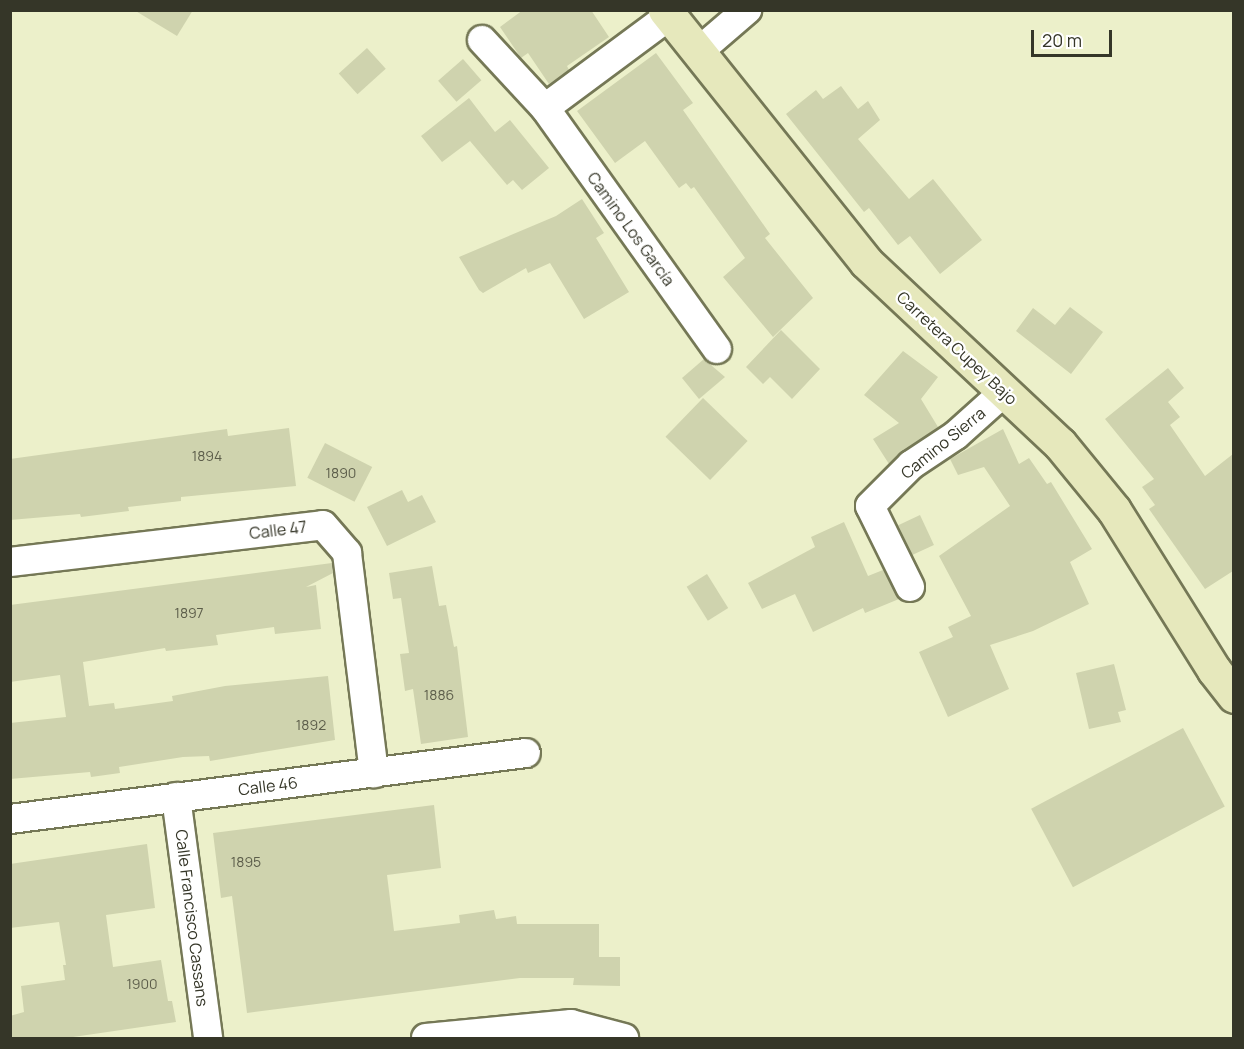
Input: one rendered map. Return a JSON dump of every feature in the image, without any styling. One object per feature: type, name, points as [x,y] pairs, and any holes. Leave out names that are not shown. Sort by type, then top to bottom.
[{"type":"street","points":[[698,52],[747,10]]},
{"type":"street","points":[[545,108],[667,13]]},
{"type":"street","name":"Carretera Cupey Bajo","points":[[667,13],[866,262],[1060,444],[1114,510],[1214,670],[1233,696]]},
{"type":"street","name":"Camino Los García","points":[[482,40],[545,108],[717,349]]},
{"type":"street","name":"Camino Sierra","points":[[910,587],[870,506],[911,465],[956,435],[1004,392]]},
{"type":"street","name":"Calle 47","points":[[10,562],[323,525],[348,554],[374,773]]},
{"type":"street","name":"Calle 46","points":[[10,819],[526,753]]},
{"type":"street","name":"Calle Francisco Cassans","points":[[176,797],[208,1038]]},
{"type":"street","points":[[426,1038],[571,1024],[624,1038]]},
{"type":"building","points":[[134,10],[193,10],[177,36]]},
{"type":"building","points":[[523,10],[591,10],[609,37],[567,66],[569,70],[549,84],[528,53],[521,58],[500,27]]},
{"type":"building","points":[[367,48],[386,69],[357,94],[339,73]]},
{"type":"building","points":[[656,53],[693,103],[683,110],[770,234],[765,238],[813,298],[773,337],[723,277],[745,258],[694,187],[691,189],[686,183],[679,188],[645,141],[615,163],[577,111]]},
{"type":"building","points":[[463,59],[481,80],[456,102],[438,81]]},
{"type":"building","points":[[841,86],[858,109],[868,101],[880,120],[858,139],[909,199],[933,179],[982,240],[940,274],[910,236],[898,245],[869,208],[864,212],[786,114],[816,90],[823,99]]},
{"type":"building","points":[[469,98],[495,132],[510,120],[549,168],[522,190],[513,180],[507,185],[470,141],[442,162],[421,136]]},
{"type":"building","points":[[582,199],[604,233],[596,238],[629,292],[584,319],[550,263],[528,273],[526,268],[483,293],[479,290],[459,257],[556,216]]},
{"type":"building","points":[[1070,307],[1103,332],[1071,374],[1016,331],[1033,308],[1055,325]]},
{"type":"building","points":[[781,330],[820,369],[792,399],[770,377],[763,384],[746,367]]},
{"type":"building","points":[[903,351],[938,377],[921,399],[938,427],[889,464],[873,439],[899,423],[864,395]]},
{"type":"building","points":[[704,359],[725,377],[699,399],[682,378]]},
{"type":"building","points":[[1168,368],[1184,388],[1168,402],[1180,417],[1170,425],[1205,476],[1233,454],[1233,571],[1205,589],[1149,509],[1155,505],[1142,487],[1154,479],[1105,419]]},
{"type":"building","points":[[703,398],[748,441],[710,480],[665,437]]},
{"type":"building","points":[[289,428],[296,486],[181,497],[181,501],[128,507],[129,511],[81,517],[80,514],[10,520],[10,459],[227,429],[228,436]]},
{"type":"building","points":[[1003,429],[1019,464],[1029,458],[1047,484],[1051,482],[1092,549],[1070,562],[1089,604],[1033,631],[990,645],[1009,689],[948,717],[919,652],[953,637],[948,627],[971,616],[939,556],[1010,506],[984,467],[958,475],[950,459]]},
{"type":"building","points":[[325,443],[372,467],[355,502],[307,478]]},
{"type":"building","points":[[402,490],[408,502],[422,495],[436,522],[387,546],[367,507]]},
{"type":"building","points":[[920,515],[934,545],[912,555],[898,525]]},
{"type":"building","points":[[844,522],[868,576],[883,570],[899,599],[865,613],[863,608],[813,632],[795,594],[762,609],[748,583],[815,547],[811,537]]},
{"type":"building","points":[[332,563],[333,573],[306,587],[316,585],[321,629],[275,634],[274,627],[216,635],[218,645],[166,651],[165,648],[83,662],[89,706],[114,703],[115,709],[173,701],[172,696],[225,686],[328,676],[335,740],[210,761],[209,756],[183,757],[119,767],[120,773],[91,777],[90,772],[10,779],[10,723],[66,717],[60,675],[10,682],[10,605]]},
{"type":"building","points":[[432,566],[439,606],[446,605],[454,647],[457,646],[468,737],[421,744],[413,689],[405,691],[400,654],[409,653],[401,598],[393,599],[389,573]]},
{"type":"building","points":[[707,574],[728,608],[708,621],[687,587]]},
{"type":"building","points":[[1114,664],[1126,710],[1118,712],[1121,722],[1089,729],[1076,673]]},
{"type":"building","points":[[1183,728],[1225,807],[1073,887],[1031,809]]},
{"type":"building","points":[[434,805],[441,868],[387,875],[394,931],[460,923],[459,915],[494,910],[496,919],[516,916],[517,924],[599,924],[599,957],[620,957],[620,986],[573,985],[574,978],[520,978],[247,1013],[232,896],[221,898],[213,833]]},
{"type":"building","points":[[147,844],[155,908],[106,915],[113,967],[161,960],[168,1001],[172,1001],[176,1022],[73,1037],[12,1038],[10,1016],[24,1012],[21,986],[65,980],[63,965],[66,965],[59,922],[10,928],[10,864]]}]
